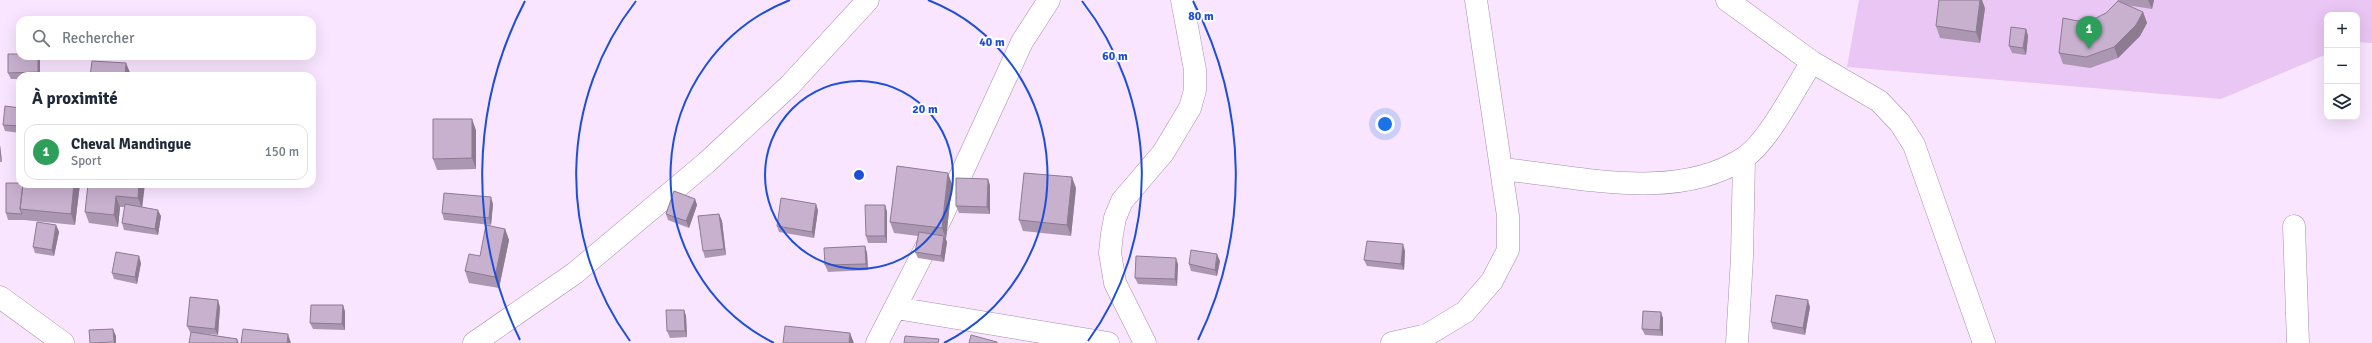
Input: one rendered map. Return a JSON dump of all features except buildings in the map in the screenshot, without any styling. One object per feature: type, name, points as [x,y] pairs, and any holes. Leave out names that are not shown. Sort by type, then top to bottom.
[{"type":"street","points":[[474,343],[575,273],[706,163],[790,85],[868,0]]},
{"type":"street","points":[[877,343],[942,216],[1022,42],[1049,0]]},
{"type":"street","points":[[1145,343],[1114,283],[1110,253],[1112,234],[1115,218],[1122,201],[1163,153],[1190,108],[1195,90],[1195,70],[1182,0]]},
{"type":"street","points":[[1392,343],[1427,335],[1465,312],[1492,281],[1508,250],[1508,216],[1476,0]]},
{"type":"street","points":[[1733,2],[1812,62],[1879,101],[1900,123],[1914,145],[1984,343]]},
{"type":"street","points":[[1501,169],[1598,181],[1648,184],[1680,182],[1712,172],[1744,158],[1766,136],[1812,62]]},
{"type":"street","points":[[1737,343],[1742,257],[1744,158]]},
{"type":"street","points":[[2294,226],[2298,343]]},
{"type":"street","points":[[0,297],[63,343]]},
{"type":"street","points":[[896,308],[1108,343]]},
{"type":"shaded area","points":[[1859,0],[2372,0],[2372,43],[2360,42],[2360,12],[2324,12],[2324,55],[2221,99],[1847,67]]},
{"type":"place","name":"Cheval Mandingue","points":[[2089,49]]}]
